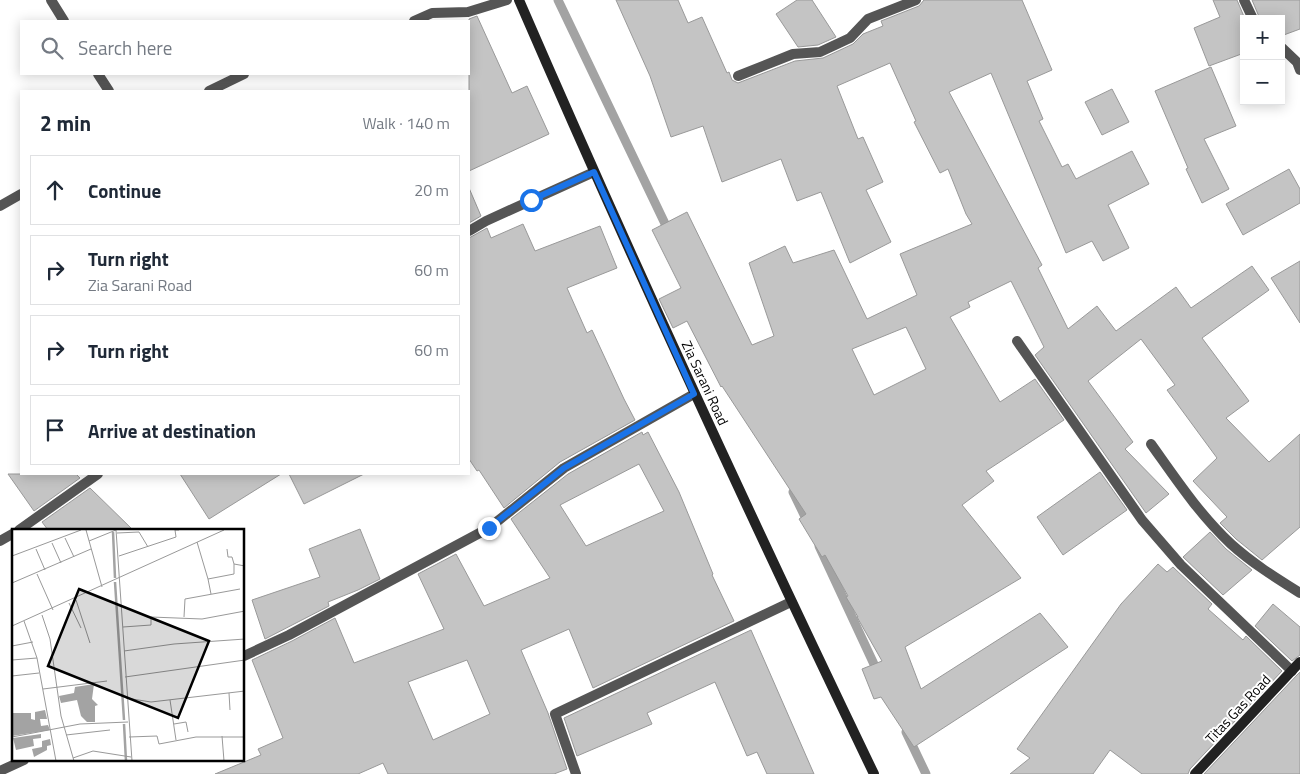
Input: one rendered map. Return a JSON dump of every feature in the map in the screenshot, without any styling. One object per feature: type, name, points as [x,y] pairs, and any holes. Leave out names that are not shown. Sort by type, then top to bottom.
[{"type":"main road","name":"Zia Sarani Road","points":[[519,0],[694,394],[874,774]]},
{"type":"main road","name":"Titas Gas Road","points":[[1195,774],[1300,662]]},
{"type":"street","points":[[51,0],[63,20]]},
{"type":"street","points":[[416,20],[432,13],[468,12],[507,0]]},
{"type":"street","points":[[738,76],[793,54],[820,52],[850,38],[868,18],[916,0]]},
{"type":"street","points":[[1244,0],[1251,15]]},
{"type":"street","points":[[1285,51],[1297,62],[1300,70]]},
{"type":"street","points":[[99,75],[108,90]]},
{"type":"street","points":[[211,90],[242,75]]},
{"type":"street","points":[[470,230],[486,221],[594,172]]},
{"type":"street","points":[[0,206],[20,195]]},
{"type":"street","points":[[1018,341],[1142,520],[1181,565],[1292,671]]},
{"type":"street","points":[[245,656],[289,635],[489,528],[564,468],[694,394]]},
{"type":"street","points":[[1151,444],[1193,503],[1230,543],[1263,570],[1300,593]]},
{"type":"street","points":[[20,529],[97,475]]},
{"type":"street","points":[[0,541],[12,534]]},
{"type":"street","points":[[576,774],[555,714],[791,602]]},
{"type":"street","points":[[0,772],[20,762]]},
{"type":"building","points":[[616,0],[678,0],[688,23],[702,17],[727,73],[729,72],[732,80],[738,83],[795,61],[823,58],[853,44],[863,34],[883,26],[881,21],[919,6],[924,0],[1022,0],[1052,70],[1027,81],[1043,119],[1039,121],[1062,167],[1068,164],[1076,179],[1132,151],[1149,184],[1108,205],[1129,248],[1103,261],[1092,241],[1066,253],[991,73],[949,92],[1042,265],[1038,268],[1068,329],[1097,306],[1116,331],[1176,287],[1191,308],[1252,266],[1269,290],[1202,338],[1249,401],[1226,418],[1269,462],[1300,434],[1300,527],[1262,560],[1220,523],[1227,517],[1193,481],[1217,458],[1167,390],[1175,385],[1141,339],[1088,381],[1133,442],[1125,449],[1169,494],[1146,513],[1035,355],[1044,347],[1011,281],[968,302],[970,307],[950,317],[1000,402],[1035,379],[1064,420],[986,471],[994,481],[962,505],[1021,578],[905,647],[921,689],[1040,613],[1068,647],[914,747],[881,697],[874,699],[862,669],[882,661],[825,555],[822,557],[799,519],[806,514],[721,387],[687,321],[673,328],[659,299],[681,288],[652,230],[687,212],[752,345],[774,336],[749,263],[785,246],[793,263],[834,250],[867,319],[917,295],[900,254],[972,224],[948,169],[940,173],[914,122],[916,121],[890,63],[837,86],[858,139],[863,137],[883,182],[866,190],[891,242],[850,263],[821,192],[797,201],[781,159],[722,182],[703,126],[671,137],[650,76]],"holes":[[[906,327],[926,369],[874,395],[852,349]]]},
{"type":"building","points":[[797,0],[812,0],[836,37],[818,45],[798,47],[776,14]]},
{"type":"building","points":[[1213,0],[1237,0],[1243,15],[1240,15],[1240,54],[1209,66],[1194,28],[1220,17]]},
{"type":"building","points":[[1252,0],[1300,0],[1300,29],[1285,35],[1285,15],[1258,15]]},
{"type":"building","points":[[477,16],[512,93],[527,86],[549,134],[470,171],[470,20]]},
{"type":"building","points":[[1211,67],[1236,126],[1204,139],[1229,189],[1202,203],[1186,169],[1188,168],[1155,91]]},
{"type":"building","points":[[1112,89],[1129,122],[1102,135],[1085,102]]},
{"type":"building","points":[[1289,169],[1300,189],[1300,203],[1243,235],[1226,204]]},
{"type":"building","points":[[470,190],[481,216],[470,222]]},
{"type":"building","points":[[523,224],[535,251],[600,226],[617,268],[567,288],[587,333],[592,330],[635,420],[560,462],[504,508],[479,470],[477,471],[470,460],[470,237],[487,228],[491,238]]},
{"type":"building","points":[[1300,261],[1300,323],[1271,278]]},
{"type":"building","points":[[642,432],[643,435],[648,432],[679,492],[712,575],[734,621],[593,688],[569,629],[521,650],[548,713],[567,769],[554,774],[388,774],[383,763],[358,774],[215,774],[261,755],[258,749],[283,738],[252,660],[335,618],[354,663],[444,629],[418,574],[456,554],[484,606],[550,578],[511,519],[568,474]],"holes":[[[639,464],[664,511],[586,546],[560,505]],[[467,660],[490,714],[433,740],[408,682]]]},
{"type":"building","points":[[1100,472],[1127,510],[1063,555],[1037,517]]},
{"type":"building","points":[[8,474],[77,475],[80,478],[34,511]]},
{"type":"building","points":[[181,475],[279,475],[209,519]]},
{"type":"building","points":[[290,475],[362,475],[304,504]]},
{"type":"building","points":[[90,488],[132,529],[47,529],[42,522]]},
{"type":"building","points":[[360,529],[380,579],[328,602],[329,606],[265,639],[252,600],[320,577],[309,549]]},
{"type":"building","points":[[1210,532],[1226,549],[1252,570],[1223,595],[1183,557]]},
{"type":"building","points":[[1158,564],[1167,572],[1173,567],[1212,604],[1208,609],[1243,640],[1246,636],[1282,671],[1190,769],[1188,774],[1142,774],[1110,750],[1093,774],[1010,774],[1030,758],[1017,749],[1121,604]]},
{"type":"building","points":[[1273,604],[1300,627],[1300,655],[1292,661],[1255,626]]},
{"type":"building","points":[[751,630],[814,774],[767,774],[757,752],[747,756],[715,682],[647,713],[652,724],[577,756],[564,718]]},
{"type":"building","points":[[1300,672],[1300,774],[1204,774],[1297,675]]},
{"type":"waterway","points":[[558,0],[669,232]]},
{"type":"waterway","points":[[793,492],[809,525]]},
{"type":"waterway","points":[[819,546],[879,675]]},
{"type":"waterway","points":[[906,732],[926,774]]},
{"type":"route","points":[[489,528],[564,468],[694,394],[594,172],[531,200]]}]
